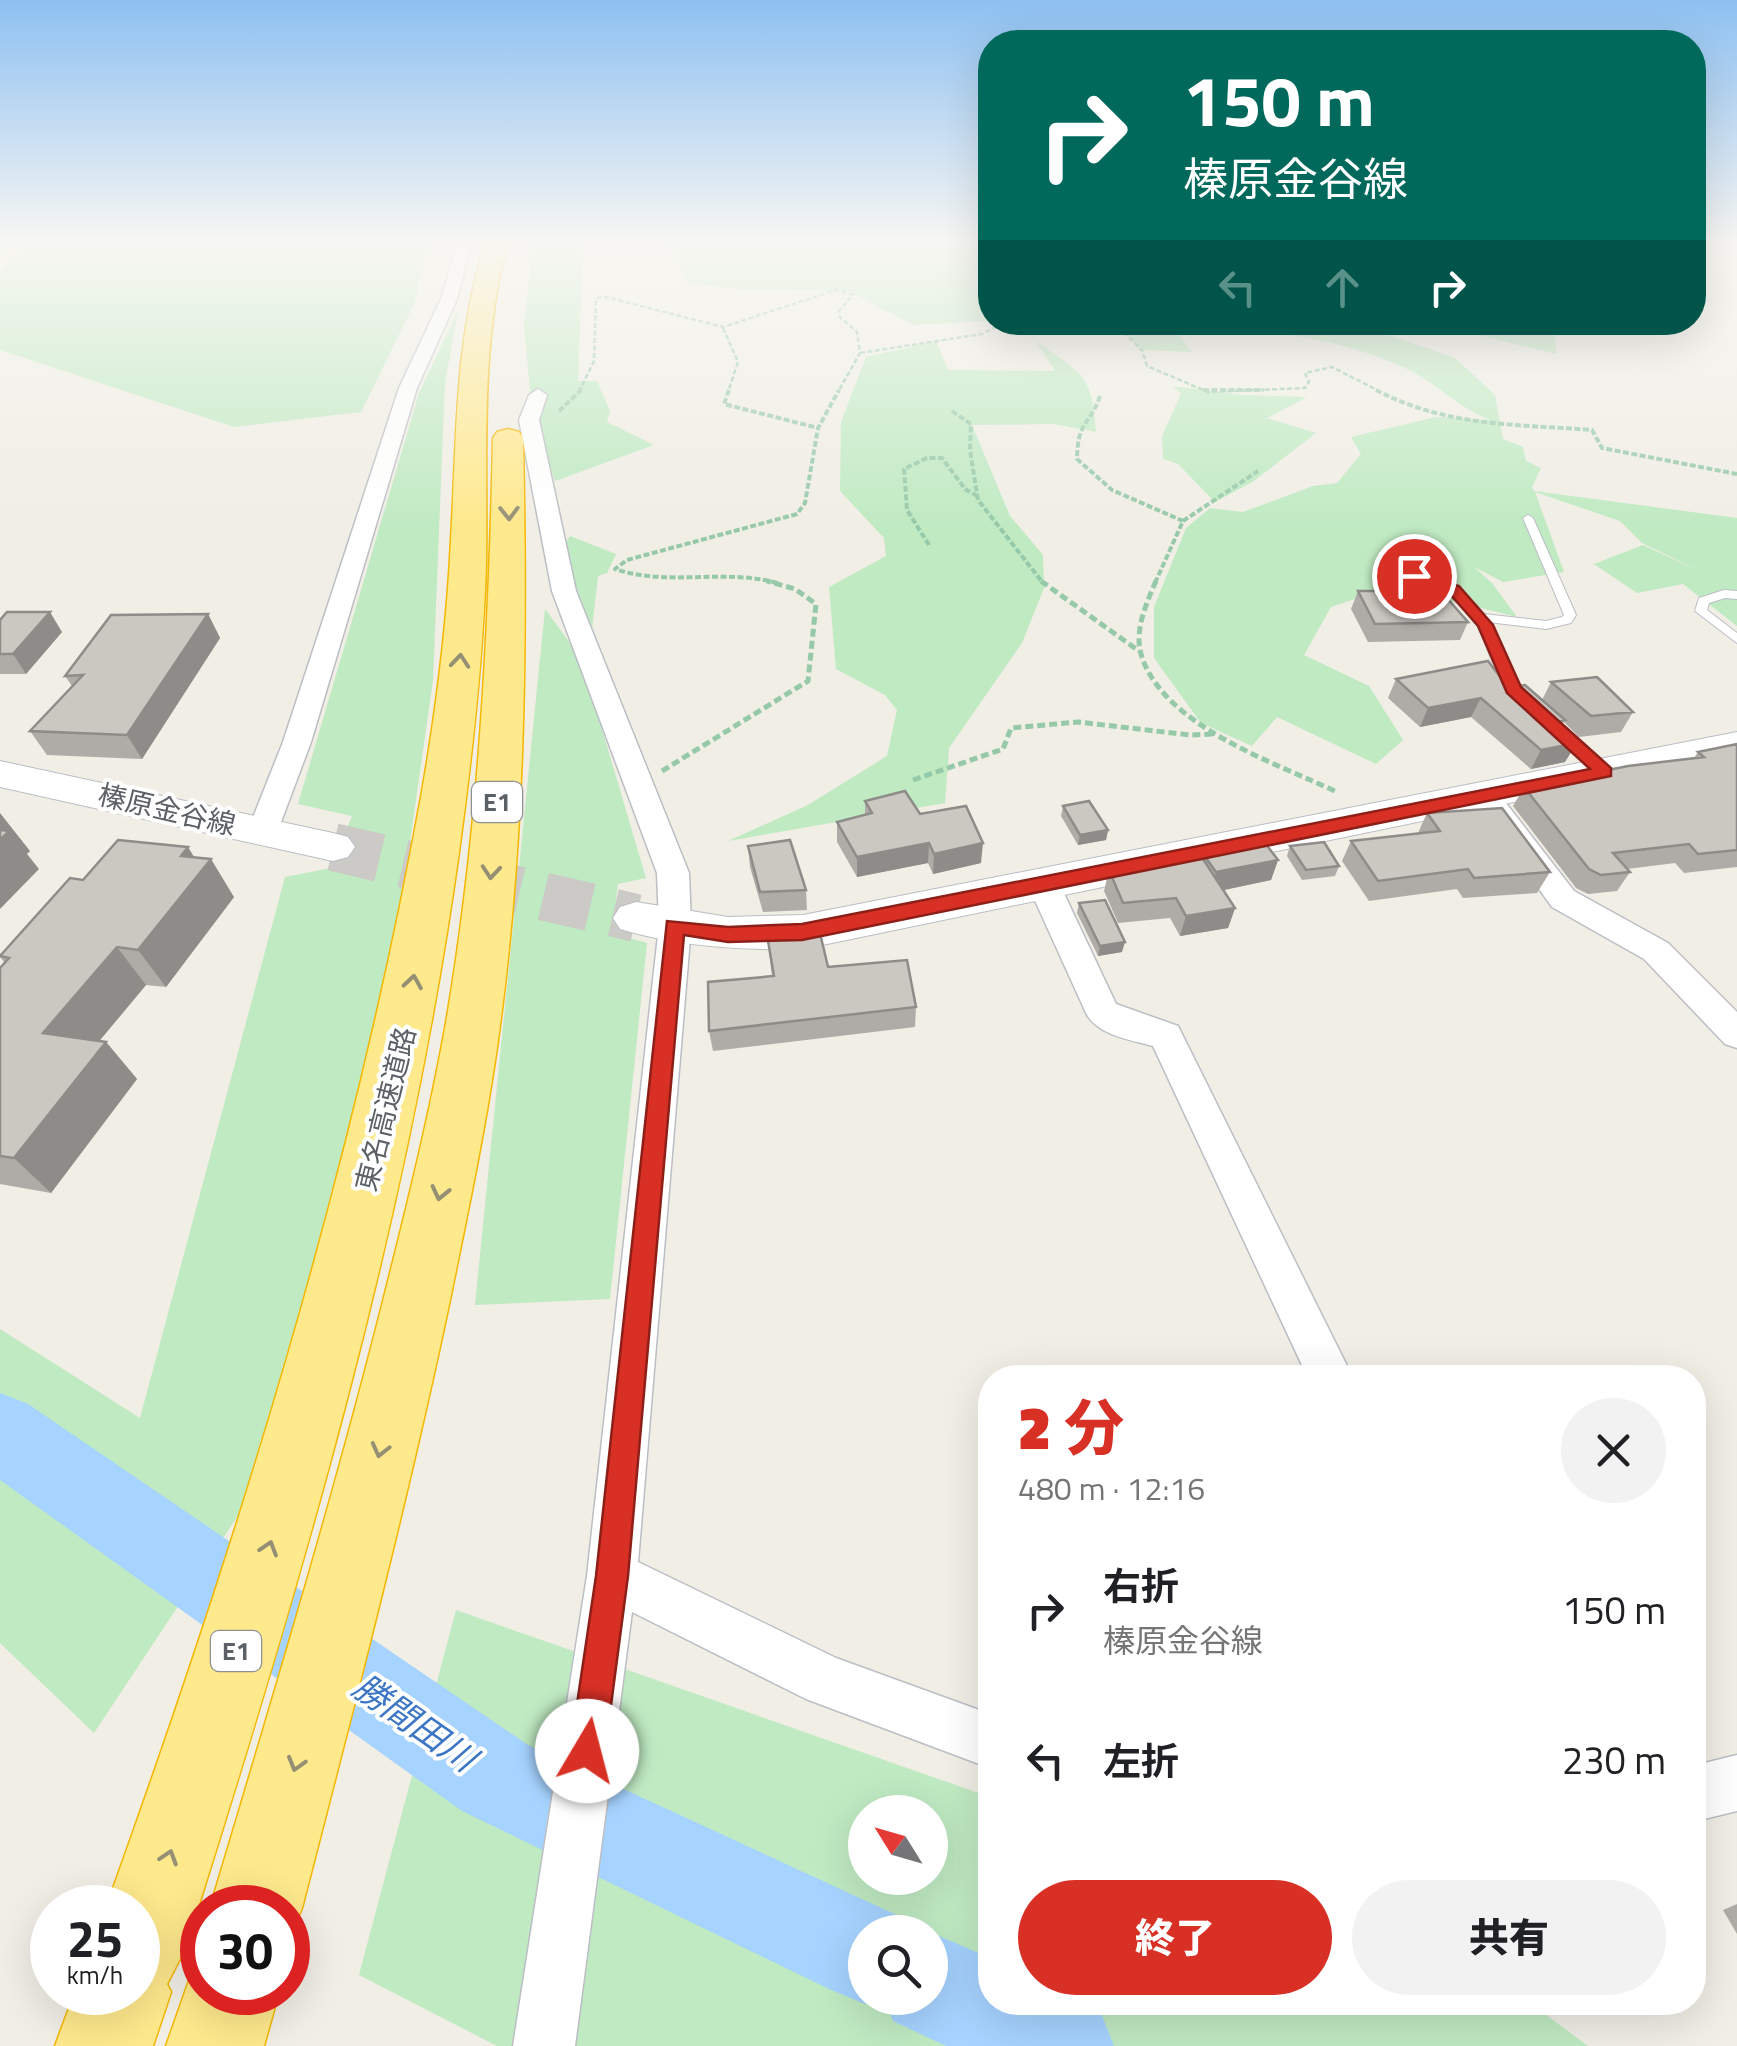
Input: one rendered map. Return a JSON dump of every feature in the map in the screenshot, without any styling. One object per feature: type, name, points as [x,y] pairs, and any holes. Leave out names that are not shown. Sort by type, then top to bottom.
[{"type":"highway","name":"東名高速道路","points":[[159,1885],[270,1547],[325,1349],[404,1034],[448,775],[469,540],[477,336]]},
{"type":"highway","name":"E1","points":[[262,1885],[404,1356],[449,1154],[479,984],[505,712],[509,336]]},
{"type":"highway","points":[[104,2046],[114,2015]]},
{"type":"highway","points":[[215,2046],[224,2015]]},
{"type":"main road","points":[[655,922],[728,934],[802,932],[1737,744]]},
{"type":"main road","name":"榛原金谷線","points":[[0,774],[333,847]]},
{"type":"street","points":[[263,830],[297,742],[408,388],[431,336]]},
{"type":"street","points":[[538,395],[530,423],[564,591],[673,874],[655,922],[612,1576],[544,2046]]},
{"type":"street","points":[[1486,796],[1563,899],[1656,951],[1737,1034]]},
{"type":"street","points":[[1043,882],[1103,1012],[1127,1026],[1166,1036],[1324,1365]]},
{"type":"street","points":[[612,1576],[825,1680],[978,1737]]},
{"type":"street","points":[[1706,1791],[1737,1783]]},
{"type":"lane","points":[[1479,617],[1546,625],[1568,620],[1570,614],[1528,518]]},
{"type":"lane","points":[[1414,576],[1453,589],[1479,617],[1513,689],[1532,707]]},
{"type":"lane","points":[[1737,595],[1724,594],[1704,601],[1700,611],[1737,638]]},
{"type":"lane","points":[[1546,720],[1604,772]]},
{"type":"path","points":[[530,423],[552,416],[571,403],[586,384],[596,364],[596,336]]},
{"type":"path","points":[[727,336],[738,362],[724,404],[818,428]]},
{"type":"path","points":[[637,778],[666,770],[808,681],[816,604],[800,588],[740,578],[632,577],[615,568],[627,560],[797,514],[805,503],[818,428],[860,353],[858,336]]},
{"type":"path","points":[[860,353],[966,336]]},
{"type":"path","points":[[1128,336],[1142,350],[1148,366],[1208,392],[1305,388],[1309,382],[1305,373],[1332,367],[1413,410],[1444,418],[1592,430],[1602,448],[1737,474]]},
{"type":"path","points":[[1100,396],[1095,412],[1079,426],[1078,458],[1112,490],[1183,520]]},
{"type":"path","points":[[952,410],[971,424],[970,450],[977,496]]},
{"type":"path","points":[[929,545],[918,534],[902,500],[904,469],[927,458],[942,458],[964,489],[977,496],[1044,584],[1140,652],[1174,704],[1214,734],[1383,814]]},
{"type":"path","points":[[1140,652],[1142,613],[1183,520],[1258,471]]},
{"type":"path","points":[[913,780],[1003,749],[1011,728],[1078,722],[1190,736],[1214,734]]},
{"type":"green space","points":[[0,336],[398,336],[361,412],[234,427],[0,350]]},
{"type":"green space","points":[[446,336],[454,336],[445,382],[433,680],[391,976],[253,1493],[94,1733],[0,1643],[0,1329],[140,1418],[285,877],[331,868],[352,816],[298,804],[419,393]]},
{"type":"green space","points":[[525,336],[580,336],[578,381],[597,381],[610,411],[607,422],[654,445],[555,481],[532,412]]},
{"type":"green space","points":[[1129,336],[1181,336],[1192,352],[1142,350]]},
{"type":"green space","points":[[1296,336],[1393,336],[1455,358],[1495,395],[1503,439],[1523,447],[1526,461],[1541,468],[1532,487],[1534,491],[1737,518],[1737,626],[1683,584],[1637,593],[1594,564],[1643,545],[1708,575],[1642,543],[1620,521],[1535,492],[1564,572],[1503,582],[1474,567],[1492,583],[1517,617],[1393,586],[1331,607],[1304,655],[1369,686],[1403,740],[1376,764],[1277,717],[1252,746],[1201,723],[1154,658],[1154,607],[1186,528],[1210,508],[1243,512],[1313,486],[1337,483],[1361,454],[1351,437],[1436,417],[1491,420],[1416,374],[1379,357]]},
{"type":"green space","points":[[1483,336],[1555,336],[1556,354]]},
{"type":"green space","points":[[936,341],[948,370],[1055,371],[1036,341],[1082,376],[1091,397],[1096,432],[1054,424],[972,425],[1010,516],[1043,555],[1044,588],[1022,643],[949,748],[945,803],[728,841],[808,805],[887,756],[897,710],[885,695],[836,669],[829,587],[886,556],[884,538],[840,491],[841,422],[866,357]]},
{"type":"green space","points":[[1173,386],[1242,395],[1307,397],[1267,418],[1316,433],[1254,481],[1215,502],[1178,464],[1163,459],[1162,436],[1181,394]]},
{"type":"green space","points":[[570,536],[616,554],[607,573],[598,576],[592,629],[573,594],[564,545]]},
{"type":"green space","points":[[545,609],[581,658],[646,878],[618,884],[612,933],[647,943],[610,1299],[475,1305]]},
{"type":"green space","points":[[456,1610],[978,1793],[978,2015],[1546,2015],[1588,2046],[497,2046],[359,1975]]},
{"type":"building","points":[[1431,580],[1468,622],[1375,624],[1358,591],[1395,591],[1389,583]]},
{"type":"building","points":[[7,612],[50,612],[13,654],[0,654],[0,620]]},
{"type":"building","points":[[208,614],[127,735],[30,731],[83,675],[65,676],[111,615]]},
{"type":"building","points":[[1488,661],[1508,687],[1525,685],[1565,720],[1551,722],[1577,743],[1541,750],[1481,698],[1428,708],[1396,679]]},
{"type":"building","points":[[1597,677],[1633,712],[1591,716],[1551,682]]},
{"type":"building","points":[[1737,744],[1737,850],[1698,854],[1689,844],[1613,853],[1630,872],[1601,875],[1589,869],[1524,787],[1576,780],[1573,777],[1628,766],[1704,757],[1698,752]]},
{"type":"building","points":[[905,791],[920,814],[966,806],[983,843],[934,854],[929,843],[857,857],[837,822],[872,813],[865,801]]},
{"type":"building","points":[[1089,801],[1108,830],[1080,835],[1063,806]]},
{"type":"building","points":[[1502,808],[1550,872],[1474,878],[1468,869],[1378,881],[1351,841],[1440,831],[1427,813]]},
{"type":"building","points":[[1262,839],[1278,860],[1216,872],[1201,851]]},
{"type":"building","points":[[118,840],[188,847],[181,856],[211,859],[138,950],[117,947],[43,1033],[106,1042],[14,1158],[0,1156],[0,968],[9,958],[0,956],[70,878],[83,880]]},
{"type":"building","points":[[790,840],[806,890],[760,892],[748,846]]},
{"type":"building","points":[[1324,842],[1339,866],[1306,870],[1290,846]]},
{"type":"building","points":[[1203,859],[1235,908],[1186,916],[1176,898],[1123,903],[1109,870],[1130,866]]},
{"type":"building","points":[[1105,900],[1125,942],[1100,946],[1079,903]]},
{"type":"building","points":[[819,929],[828,967],[907,960],[916,1007],[709,1031],[708,982],[774,976],[767,935]]},
{"type":"waterway","name":"勝間田川","points":[[0,1432],[495,1778],[848,1945]]},
{"type":"waterway","name":"勝間田川","points":[[948,1993],[978,2007]]},
{"type":"waterway","name":"勝間田川","points":[[996,2015],[1061,2046]]},
{"type":"tunnel","points":[[333,847],[636,918]]},
{"type":"route","points":[[587,1751],[612,1576],[675,926],[728,934],[802,932],[1604,772],[1517,694],[1486,625],[1470,606],[1453,589],[1414,576]]}]
